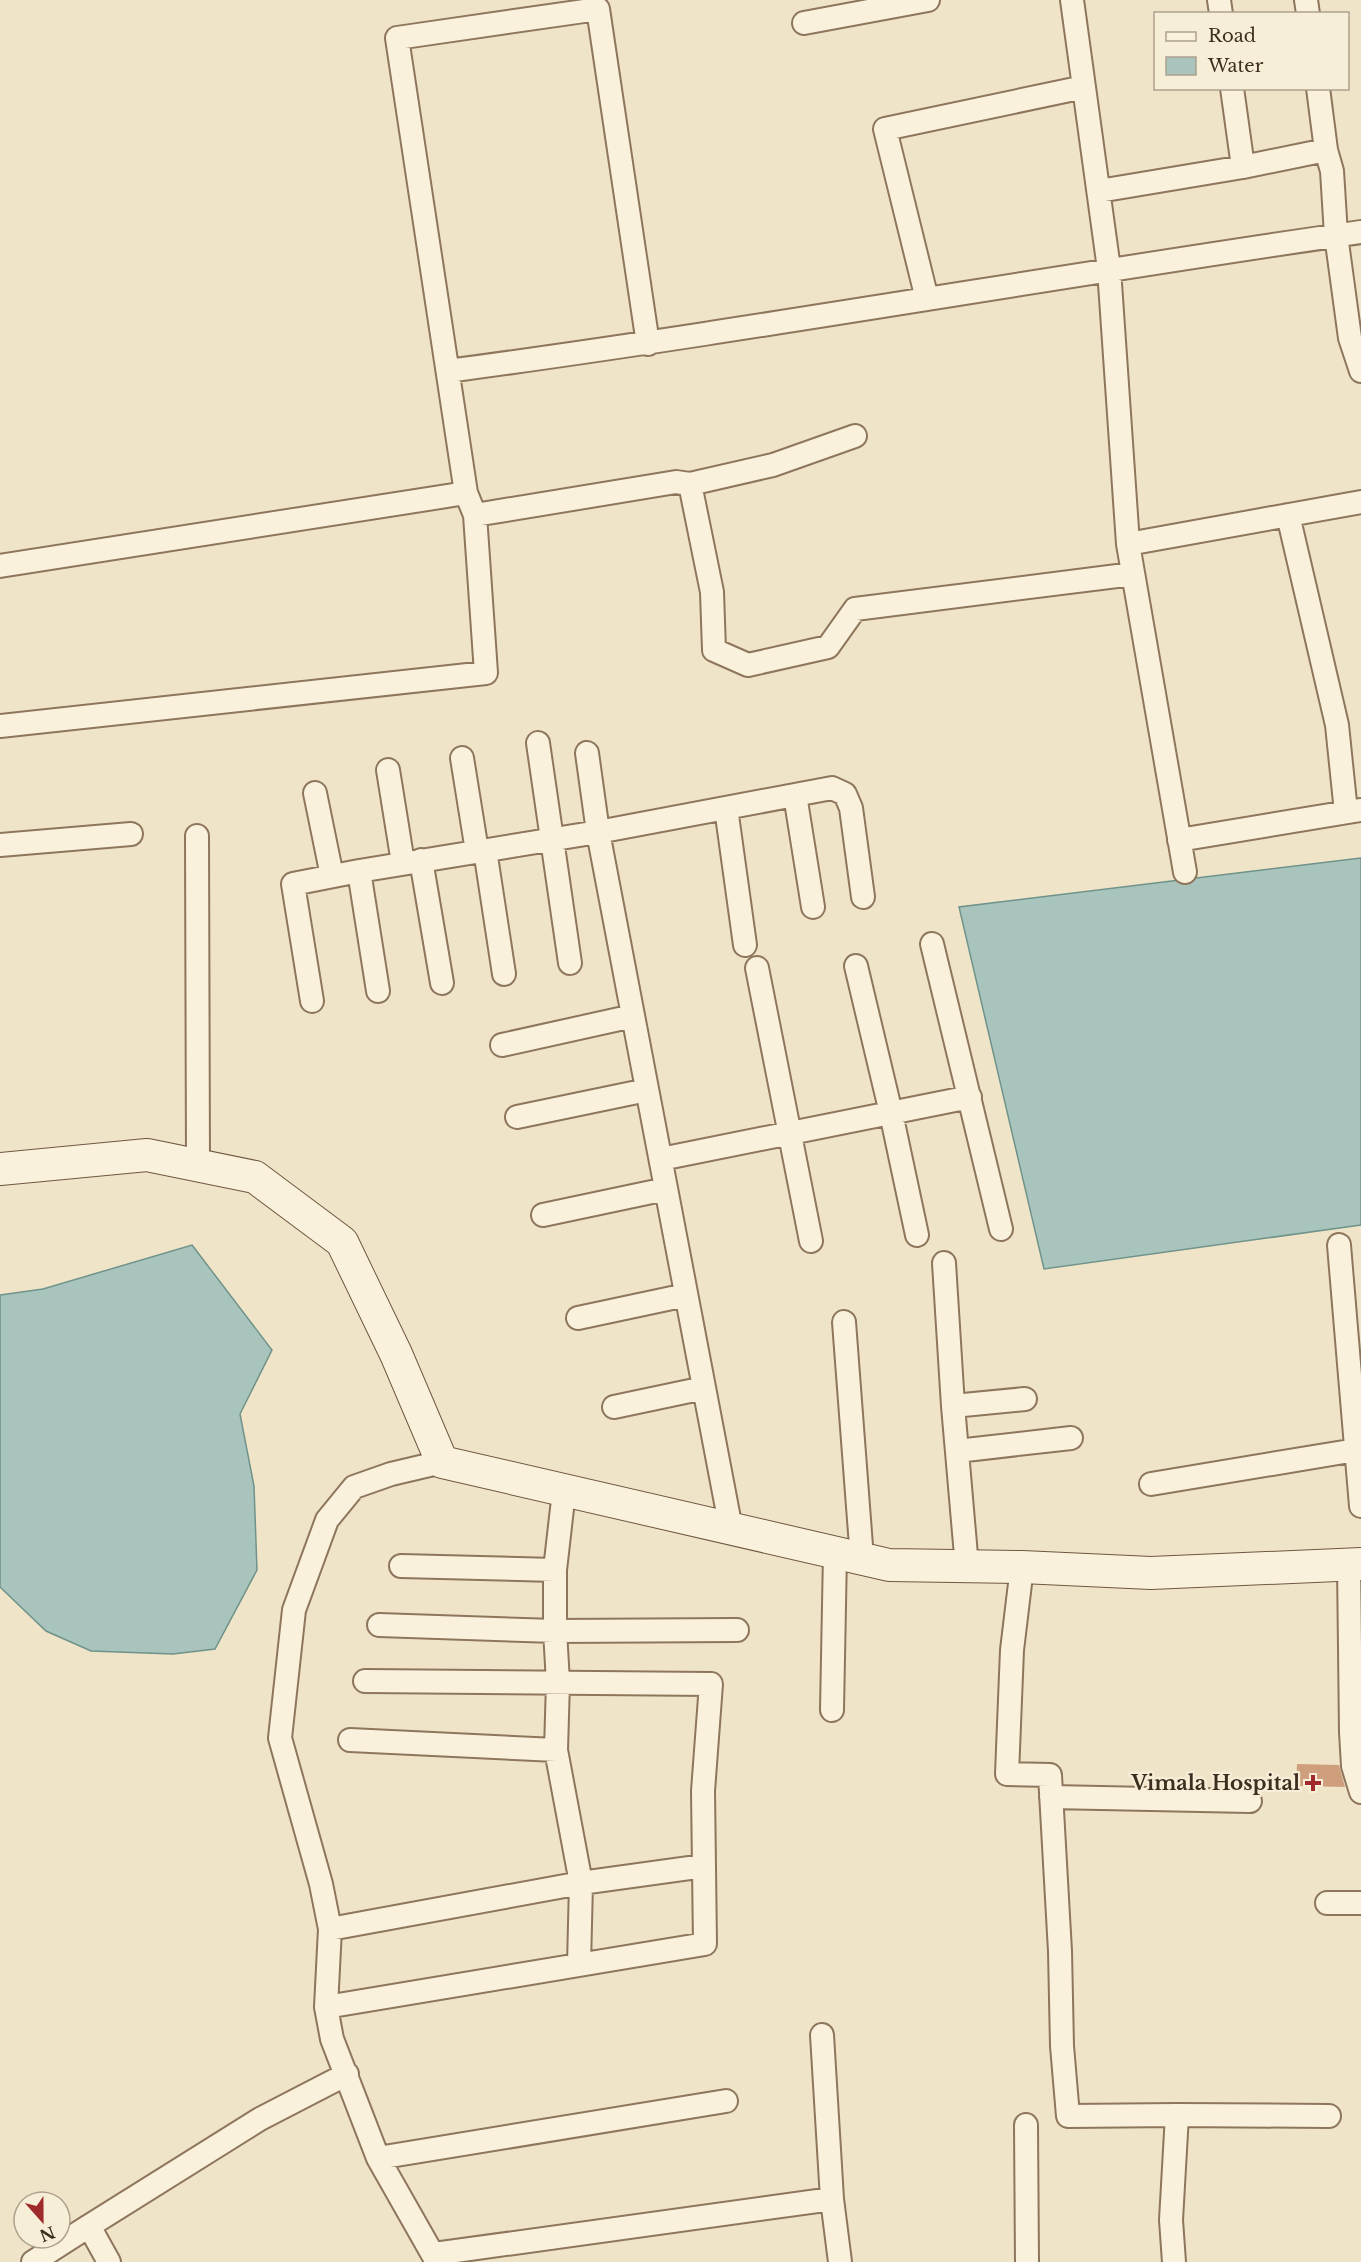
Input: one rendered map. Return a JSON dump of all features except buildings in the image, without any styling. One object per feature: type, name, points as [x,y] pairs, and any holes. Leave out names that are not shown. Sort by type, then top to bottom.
[{"type":"street","points":[[804,23],[928,0]]},
{"type":"street","points":[[1072,0],[1109,269],[1128,544],[1185,872]]},
{"type":"street","points":[[0,726],[486,673],[475,515],[466,493],[397,38],[598,9],[648,344]]},
{"type":"street","points":[[927,299],[885,129],[1084,87]]},
{"type":"street","points":[[1232,90],[1243,166]]},
{"type":"street","points":[[1318,90],[1326,150],[1332,171],[1336,235],[1350,338],[1361,371]]},
{"type":"street","points":[[1099,191],[1326,150]]},
{"type":"street","points":[[448,372],[648,344],[1109,269],[1361,232]]},
{"type":"street","points":[[475,515],[676,482],[690,484],[773,465],[855,436]]},
{"type":"street","points":[[690,484],[712,592],[714,650],[748,665],[828,647],[855,609],[1133,574]]},
{"type":"street","points":[[0,567],[466,493]]},
{"type":"street","points":[[1128,544],[1361,502]]},
{"type":"street","points":[[1179,840],[1354,811],[1337,724],[1288,515]]},
{"type":"street","points":[[538,743],[570,963]]},
{"type":"street","points":[[587,753],[598,832],[731,1529]]},
{"type":"street","points":[[462,758],[504,974]]},
{"type":"street","points":[[388,770],[442,983]]},
{"type":"street","points":[[312,1002],[293,884],[332,876],[598,832],[832,788],[845,794],[851,808],[863,897]]},
{"type":"street","points":[[315,793],[332,876]]},
{"type":"street","points":[[795,795],[813,907]]},
{"type":"street","points":[[726,808],[745,945]]},
{"type":"street","points":[[0,845],[131,834]]},
{"type":"street","points":[[197,836],[198,1166]]},
{"type":"street","points":[[359,871],[378,991]]},
{"type":"street","points":[[932,944],[1001,1229]]},
{"type":"street","points":[[856,966],[917,1235]]},
{"type":"street","points":[[757,968],[811,1241]]},
{"type":"street","points":[[502,1045],[633,1016]]},
{"type":"street","points":[[517,1117],[647,1090]]},
{"type":"street","points":[[661,1159],[970,1096]]},
{"type":"street","points":[[0,1169],[147,1155],[255,1177],[342,1242],[396,1354],[442,1462]]},
{"type":"street","points":[[543,1215],[666,1189]]},
{"type":"street","points":[[1339,1245],[1361,1506]]},
{"type":"street","points":[[944,1263],[953,1406],[967,1567]]},
{"type":"street","points":[[578,1318],[686,1295]]},
{"type":"street","points":[[832,1710],[848,1556],[844,1322]]},
{"type":"street","points":[[614,1407],[704,1388]]},
{"type":"street","points":[[953,1406],[1025,1399]]},
{"type":"street","points":[[957,1451],[1071,1438]]},
{"type":"street","points":[[1151,1484],[1356,1450]]},
{"type":"street","points":[[832,2199],[436,2258],[378,2158],[332,2039],[326,2007],[330,1929],[321,1884],[280,1738],[294,1610],[327,1520],[354,1487],[391,1474],[442,1462],[888,1565],[1022,1567],[1151,1573],[1355,1564],[1357,1763],[1361,1792]]},
{"type":"street","points":[[564,1491],[555,1570],[558,1682],[556,1750],[581,1883],[579,1965]]},
{"type":"street","points":[[401,1566],[555,1570]]},
{"type":"street","points":[[1022,1567],[1012,1650],[1007,1774],[1050,1775],[1060,1951],[1062,2046],[1068,2116],[1329,2116]]},
{"type":"street","points":[[379,1625],[555,1631],[737,1630]]},
{"type":"street","points":[[326,2007],[705,1944],[703,1791],[711,1684],[365,1681]]},
{"type":"street","points":[[350,1740],[556,1750]]},
{"type":"street","points":[[1051,1797],[1250,1801]]},
{"type":"street","points":[[330,1929],[581,1883],[704,1866]]},
{"type":"street","points":[[1326,1902],[1361,1903]]},
{"type":"street","points":[[822,2034],[832,2199],[840,2262]]},
{"type":"street","points":[[33,2262],[260,2119],[347,2074]]},
{"type":"street","points":[[378,2158],[726,2101]]},
{"type":"street","points":[[1174,2262],[1171,2220],[1177,2115]]},
{"type":"street","points":[[1026,2125],[1027,2262]]},
{"type":"street","points":[[90,2226],[109,2262]]},
{"type":"water","points":[[1361,858],[1361,1225],[1044,1269],[959,907]]},
{"type":"water","points":[[192,1245],[272,1350],[240,1414],[254,1486],[257,1570],[215,1649],[173,1654],[91,1651],[46,1631],[0,1587],[0,1295],[43,1289]]},
{"type":"place","name":"Vimala Hospital","points":[[1313,1783]]}]
